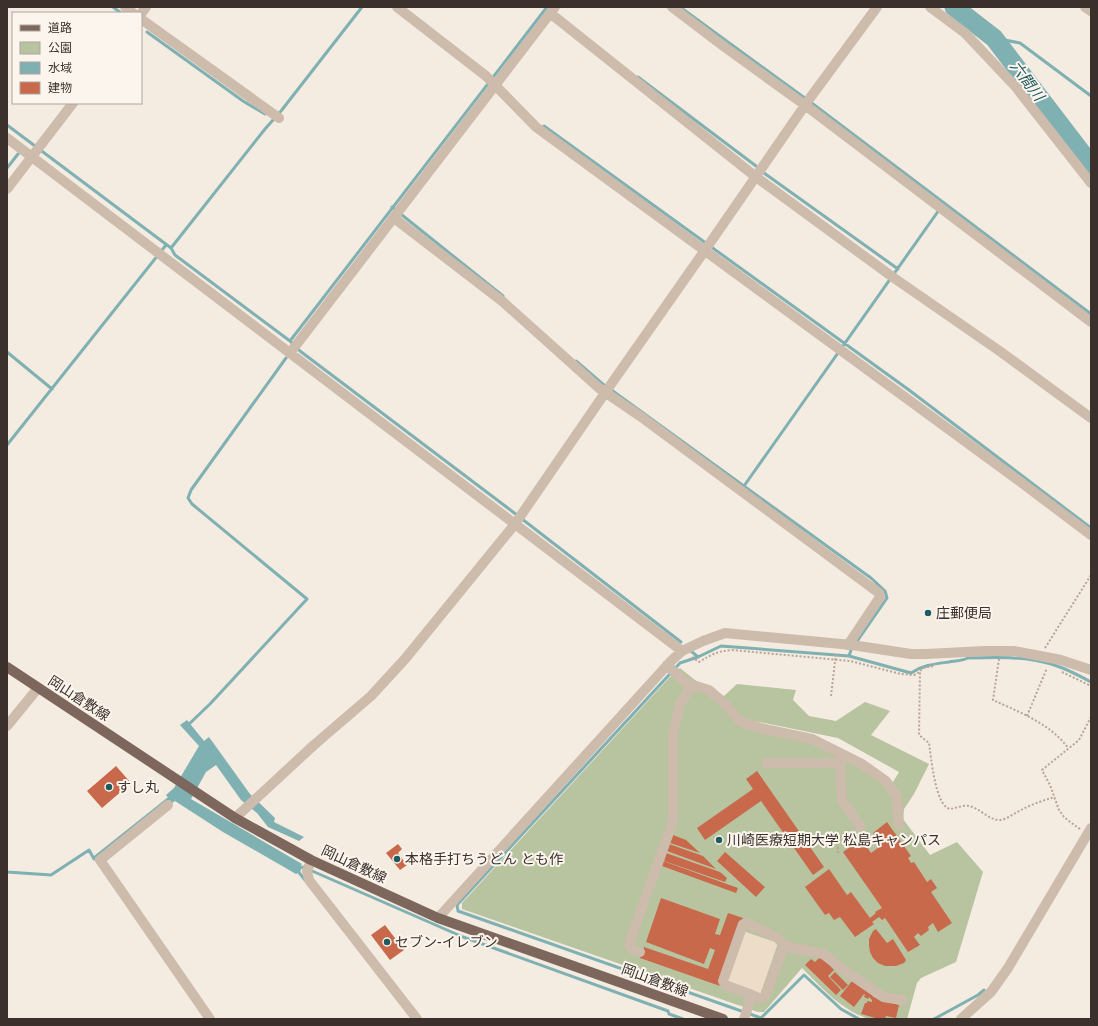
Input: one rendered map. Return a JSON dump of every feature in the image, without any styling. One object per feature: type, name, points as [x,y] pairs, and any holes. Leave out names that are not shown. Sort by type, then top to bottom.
[{"type":"main road","name":"岡山倉敷線","points":[[7,667],[308,866],[438,918],[723,1019]]},
{"type":"street","points":[[397,7],[491,82],[536,127],[707,247],[840,350],[1091,535]]},
{"type":"street","points":[[672,7],[726,48],[807,102],[941,208],[1091,322]]},
{"type":"street","points":[[235,818],[314,745],[371,696],[405,659],[518,519],[807,102],[877,7]]},
{"type":"street","points":[[930,7],[965,33],[1015,86],[1091,184]]},
{"type":"street","points":[[1085,7],[1091,11]]},
{"type":"street","points":[[294,349],[397,214],[491,82],[553,10],[756,177],[1091,418]]},
{"type":"street","points":[[142,20],[277,116]]},
{"type":"street","points":[[7,189],[72,104]]},
{"type":"street","points":[[7,138],[36,152],[159,253],[294,349],[518,519],[686,654]]},
{"type":"street","points":[[397,214],[502,301],[599,388],[608,389],[879,593],[880,597],[852,645]]},
{"type":"street","points":[[438,918],[671,669],[686,654],[703,641],[725,633],[852,645],[911,654],[1014,651],[1062,660],[1091,670]]},
{"type":"street","points":[[671,669],[686,682],[709,690],[723,702],[741,722],[760,728],[812,739],[841,759]]},
{"type":"street","points":[[640,952],[632,949],[629,944],[673,821],[674,734],[680,704],[692,685]]},
{"type":"street","points":[[7,726],[38,688]]},
{"type":"street","points":[[841,759],[842,800],[860,826]]},
{"type":"street","points":[[766,763],[841,759],[862,764],[886,781],[897,797],[899,825]]},
{"type":"street","points":[[168,805],[100,860],[210,1019]]},
{"type":"street","points":[[961,1019],[991,992],[1008,968],[1090,831]]},
{"type":"street","points":[[308,866],[309,880],[417,1019]]},
{"type":"street","points":[[784,946],[765,996],[759,998],[725,985],[723,981],[743,924],[747,923],[778,938],[784,946],[823,954],[883,997],[902,1000]]},
{"type":"street","points":[[746,1014],[752,995]]},
{"type":"path","points":[[1045,648],[1091,575]]},
{"type":"path","points":[[686,654],[699,662],[717,652],[732,650],[794,656],[836,658],[902,674],[914,675],[920,672],[923,668],[934,666]]},
{"type":"path","points":[[832,696],[836,653]]},
{"type":"path","points":[[999,660],[993,700],[1027,716],[1051,730],[1068,748]]},
{"type":"path","points":[[1027,716],[1048,665]]},
{"type":"path","points":[[1060,671],[1091,686]]},
{"type":"path","points":[[920,672],[920,735],[929,742],[936,782],[941,800],[948,809],[968,806],[998,820],[1004,819],[1031,805],[1055,797]]},
{"type":"path","points":[[1090,831],[1070,822],[1064,817],[1059,810],[1050,785],[1042,770],[1079,740],[1091,717]]},
{"type":"path","points":[[838,852],[838,843],[841,835],[860,826]]},
{"type":"green space","name":"川崎医療短期大学 松島キャンパス","points":[[680,668],[700,684],[724,696],[737,684],[796,690],[793,700],[809,716],[836,721],[865,702],[890,711],[871,735],[929,764],[914,794],[904,809],[903,819],[930,855],[957,842],[983,872],[956,962],[921,978],[917,983],[907,1019],[869,1019],[859,1015],[832,998],[802,968],[764,1012],[758,1012],[462,909],[462,903],[669,678]],"holes":[[[754,721],[838,738],[899,772],[893,782],[802,735]]]},
{"type":"shaded area","points":[[743,931],[778,943],[760,995],[725,982]]},
{"type":"water","points":[[187,720],[204,741],[209,737],[250,794],[275,818],[274,822],[304,837],[299,841],[268,827],[257,813],[241,800],[216,765],[206,772],[191,799],[302,864],[300,867],[301,871],[296,874],[223,832],[175,801],[172,803],[166,795],[174,788],[199,746],[180,725]]},
{"type":"building","name":"すし丸","points":[[116,766],[131,783],[102,808],[87,791]]},
{"type":"building","points":[[757,771],[824,867],[813,875],[761,801],[705,840],[697,828],[753,789],[746,779]]},
{"type":"building","points":[[887,822],[911,856],[908,858],[911,863],[914,862],[927,882],[931,879],[937,888],[931,892],[952,923],[938,932],[933,923],[928,927],[929,930],[921,936],[918,933],[914,937],[920,945],[908,952],[885,918],[882,920],[879,917],[872,922],[874,924],[855,937],[840,917],[834,920],[829,913],[825,915],[805,887],[829,869],[847,895],[851,892],[870,918],[876,913],[875,912],[882,908],[843,852],[861,839],[871,853],[882,845],[873,833]]},
{"type":"building","points":[[673,835],[686,840],[700,853],[670,843]]},
{"type":"building","name":"本格手打ちうどん とも作","points":[[398,844],[402,849],[398,853],[407,865],[400,870],[386,853]]},
{"type":"building","points":[[669,844],[703,856],[716,869],[667,851]]},
{"type":"building","points":[[725,852],[765,887],[756,897],[717,861]]},
{"type":"building","points":[[666,853],[720,872],[727,878],[725,882],[664,861]]},
{"type":"building","points":[[663,861],[738,888],[736,893],[662,866]]},
{"type":"building","points":[[661,898],[720,919],[715,934],[720,935],[728,913],[743,918],[720,986],[640,958],[644,947],[708,969],[715,950],[710,948],[704,964],[646,942]]},
{"type":"building","name":"セブン-イレブン","points":[[385,925],[404,950],[390,960],[371,935]]},
{"type":"building","points":[[876,929],[887,943],[893,939],[906,960],[904,963],[896,966],[885,966],[878,963],[873,958],[870,952],[869,939],[873,931]]},
{"type":"building","points":[[821,956],[834,970],[828,976],[841,990],[836,995],[805,965],[811,959],[815,962]]},
{"type":"building","points":[[835,972],[848,985],[843,990],[830,977]]},
{"type":"building","points":[[852,981],[872,993],[873,997],[899,1005],[896,1018],[886,1016],[885,1019],[879,1019],[861,1014],[865,1003],[867,1003],[867,1001],[872,1002],[869,997],[868,999],[864,997],[864,994],[854,1007],[840,996]]},
{"type":"waterway","points":[[113,7],[120,12]]},
{"type":"waterway","points":[[7,125],[171,248],[362,7]]},
{"type":"waterway","points":[[290,341],[547,7]]},
{"type":"waterway","points":[[680,7],[813,104],[1091,314]]},
{"type":"waterway","name":"六間川","points":[[954,7],[994,38],[1091,165]]},
{"type":"waterway","points":[[147,32],[243,101],[265,114]]},
{"type":"waterway","points":[[994,38],[1020,43],[1091,96]]},
{"type":"waterway","points":[[638,77],[756,166]]},
{"type":"waterway","points":[[544,126],[909,390],[1091,528]]},
{"type":"waterway","points":[[7,168],[18,154]]},
{"type":"waterway","points":[[764,173],[898,269]]},
{"type":"waterway","points":[[392,207],[503,296]]},
{"type":"waterway","points":[[744,486],[939,210]]},
{"type":"waterway","points":[[7,445],[166,245]]},
{"type":"waterway","points":[[171,248],[175,255],[290,341],[300,351],[513,512],[681,642]]},
{"type":"waterway","points":[[7,352],[52,389]]},
{"type":"waterway","points":[[187,726],[210,704],[307,599],[192,504],[188,498],[191,490],[286,358]]},
{"type":"waterway","points":[[576,361],[605,386]]},
{"type":"waterway","points":[[610,389],[871,578],[885,591],[887,598],[851,650],[849,656]]},
{"type":"waterway","points":[[859,1019],[841,1009],[804,975],[761,1018],[458,911],[457,905],[680,663],[698,657],[721,646],[849,656],[911,673],[929,665],[968,658],[1002,657],[1035,660],[1070,671],[1091,682]]},
{"type":"waterway","points":[[691,651],[698,657]]},
{"type":"waterway","points":[[94,858],[172,796]]},
{"type":"waterway","points":[[7,872],[51,875],[89,850],[94,859]]},
{"type":"waterway","points":[[297,869],[303,867],[463,937],[668,1011],[669,1014],[683,1019]]},
{"type":"waterway","points":[[297,870],[305,880]]},
{"type":"waterway","points":[[934,1019],[978,995],[984,990]]},
{"type":"place","name":"庄郵便局","points":[[928,613]]},
{"type":"place","name":"すし丸","points":[[109,787]]},
{"type":"place","name":"川崎医療短期大学 松島キャンパス","points":[[719,840]]},
{"type":"place","name":"本格手打ちうどん とも作","points":[[397,859]]},
{"type":"place","name":"セブン-イレブン","points":[[387,942]]}]
